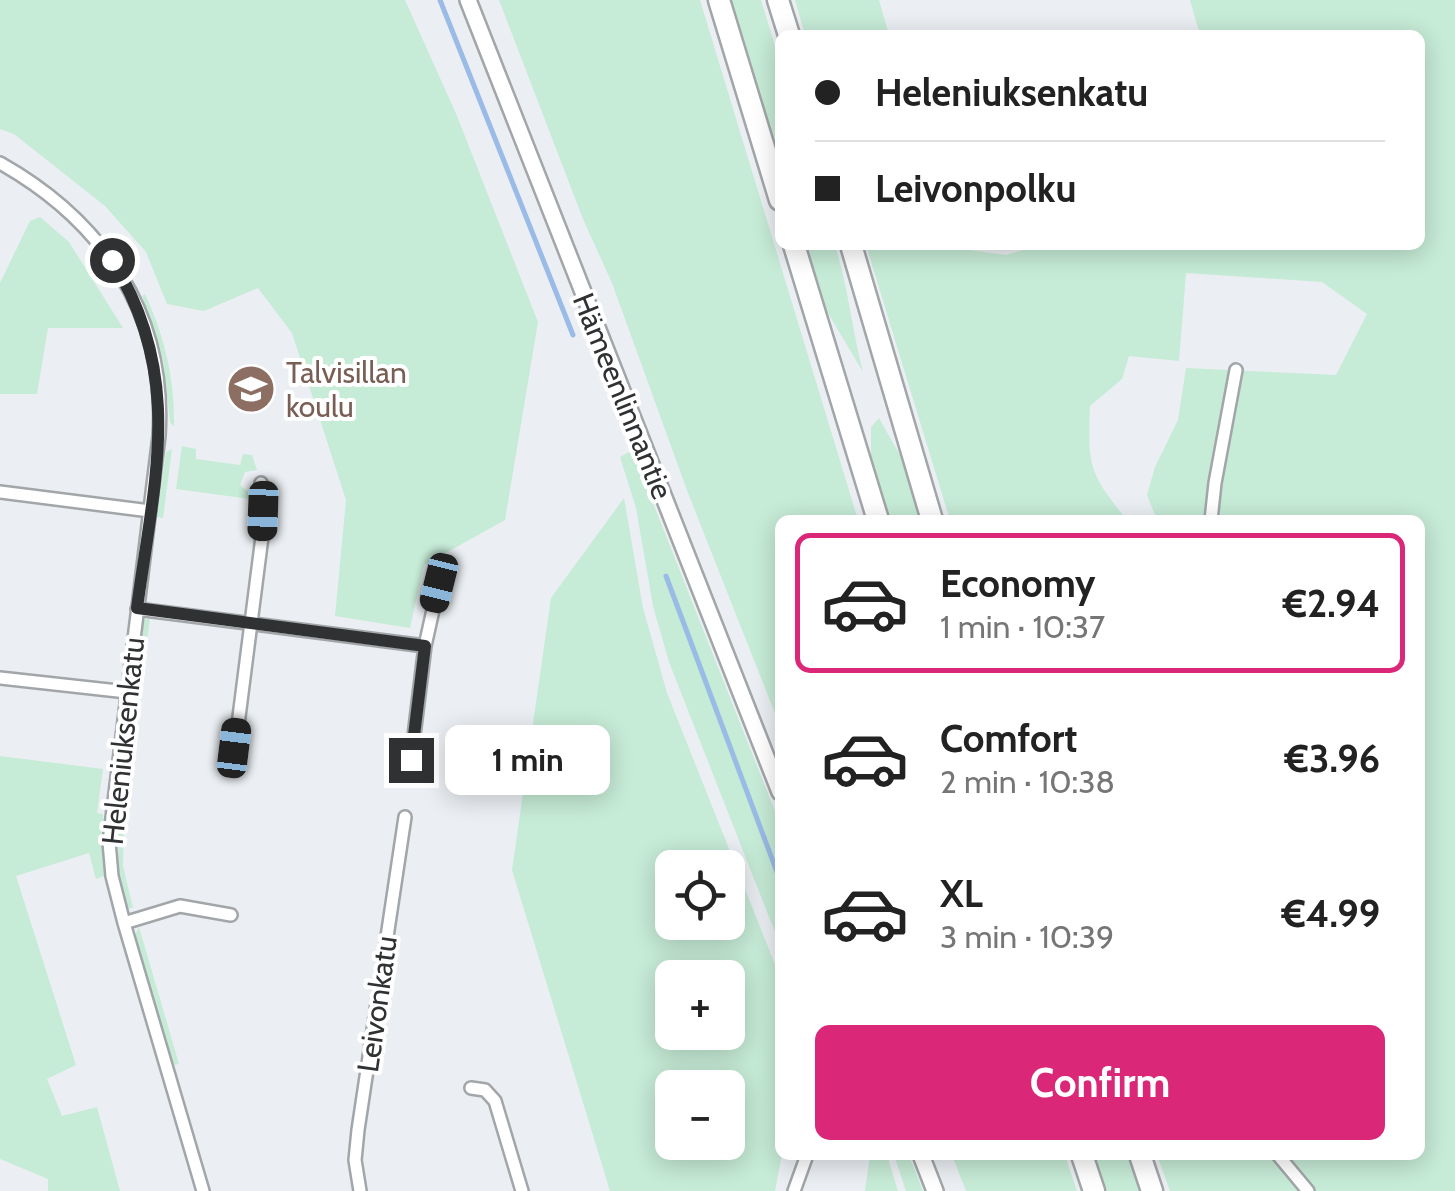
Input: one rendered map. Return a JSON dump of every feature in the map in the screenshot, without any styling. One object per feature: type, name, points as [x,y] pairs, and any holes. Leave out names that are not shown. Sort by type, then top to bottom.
[{"type":"highway","points":[[719,0],[775,184]]},
{"type":"highway","points":[[778,0],[787,30]]},
{"type":"highway","points":[[796,250],[876,515]]},
{"type":"highway","points":[[852,250],[931,515]]},
{"type":"highway","points":[[1084,1160],[1094,1191]]},
{"type":"highway","points":[[1142,1160],[1152,1191]]},
{"type":"main road","name":"Hämeenlinnantie","points":[[468,0],[775,779]]},
{"type":"main road","points":[[923,1160],[935,1191]]},
{"type":"street","name":"Heleniuksenkatu","points":[[0,163],[47,192],[82,222],[112,260],[137,306],[152,348],[160,401],[160,436],[109,842],[112,876],[124,923],[204,1191]]},
{"type":"street","points":[[1212,515],[1236,370]]},
{"type":"street","points":[[234,748],[262,537],[261,483]]},
{"type":"street","points":[[0,492],[150,510]]},
{"type":"street","points":[[411,760],[425,646],[439,583]]},
{"type":"street","points":[[137,608],[425,646]]},
{"type":"street","points":[[0,678],[127,692]]},
{"type":"street","name":"Leivonkatu","points":[[360,1191],[355,1160],[358,1130],[404,817]]},
{"type":"street","points":[[124,923],[180,906],[231,915]]},
{"type":"street","points":[[471,1088],[484,1090],[496,1101],[522,1191]]},
{"type":"street","points":[[794,1191],[806,1160]]},
{"type":"street","points":[[1282,1160],[1308,1191]]},
{"type":"green space","points":[[0,0],[405,0],[457,116],[538,322],[505,520],[424,565],[410,628],[335,616],[346,500],[292,333],[258,288],[204,311],[167,304],[146,252],[105,206],[14,134],[0,129]]},
{"type":"green space","points":[[499,0],[700,0],[856,515],[775,515],[775,713],[688,493],[612,283],[583,219]]},
{"type":"green space","points":[[730,0],[761,0],[775,46],[775,151]]},
{"type":"green space","points":[[795,0],[879,0],[888,30],[804,30]]},
{"type":"green space","points":[[1190,0],[1455,0],[1455,1191],[1311,1191],[1285,1160],[1425,1160],[1425,515],[1155,515],[1147,495],[1155,467],[1178,420],[1186,368],[1336,375],[1367,314],[1322,282],[1186,273],[1179,361],[1129,356],[1122,379],[1090,406],[1093,468],[1123,515],[948,515],[868,250],[969,250],[1006,255],[1023,250],[1425,250],[1425,30],[1199,30]]},
{"type":"green space","points":[[40,217],[69,242],[123,328],[48,328],[37,394],[0,394],[0,283],[30,221]]},
{"type":"green space","points":[[805,250],[836,250],[863,372],[822,303]]},
{"type":"green space","points":[[145,294],[167,359],[174,427],[170,422],[163,359],[142,296]]},
{"type":"green space","points":[[879,418],[901,457],[918,515],[887,515],[871,465],[871,427]]},
{"type":"green space","points":[[182,446],[196,449],[196,459],[240,465],[243,454],[252,455],[257,470],[245,472],[240,485],[257,500],[176,489]]},
{"type":"green space","points":[[172,449],[163,518],[157,517],[166,452]]},
{"type":"green space","points":[[629,452],[638,465],[775,811],[775,932],[669,662],[653,606],[636,508],[620,457]]},
{"type":"green space","points":[[624,498],[643,608],[667,693],[729,850],[655,850],[655,940],[745,940],[745,889],[775,964],[775,1160],[781,1160],[775,1191],[610,1191],[512,870],[551,598]]},
{"type":"green space","points":[[150,618],[139,702],[134,701],[144,620]]},
{"type":"green space","points":[[0,756],[103,769],[97,813],[103,814],[104,876],[96,879],[89,853],[16,876],[76,1065],[47,1079],[62,1116],[97,1107],[120,1191],[48,1191],[48,1179],[0,1159]]},
{"type":"green space","points":[[119,812],[124,812],[123,866],[133,908],[128,908],[118,866]]},
{"type":"green space","points":[[139,927],[179,1064],[174,1065],[135,935]]},
{"type":"green space","points":[[869,1160],[889,1160],[898,1191],[865,1191]]},
{"type":"green space","points":[[896,1160],[911,1160],[923,1191],[906,1191]]},
{"type":"green space","points":[[954,1160],[1067,1160],[1077,1191],[966,1191]]},
{"type":"green space","points":[[1097,1160],[1129,1160],[1140,1191],[1107,1191]]},
{"type":"green space","points":[[1159,1160],[1273,1160],[1298,1191],[1170,1191]]},
{"type":"waterway","points":[[440,0],[573,335]]},
{"type":"waterway","points":[[666,576],[775,867]]},
{"type":"place","name":"Talvisillan koulu","points":[[251,389]]},
{"type":"route","points":[[112,260],[124,277],[146,330],[160,401],[160,436],[137,608],[425,646],[411,760]]}]
